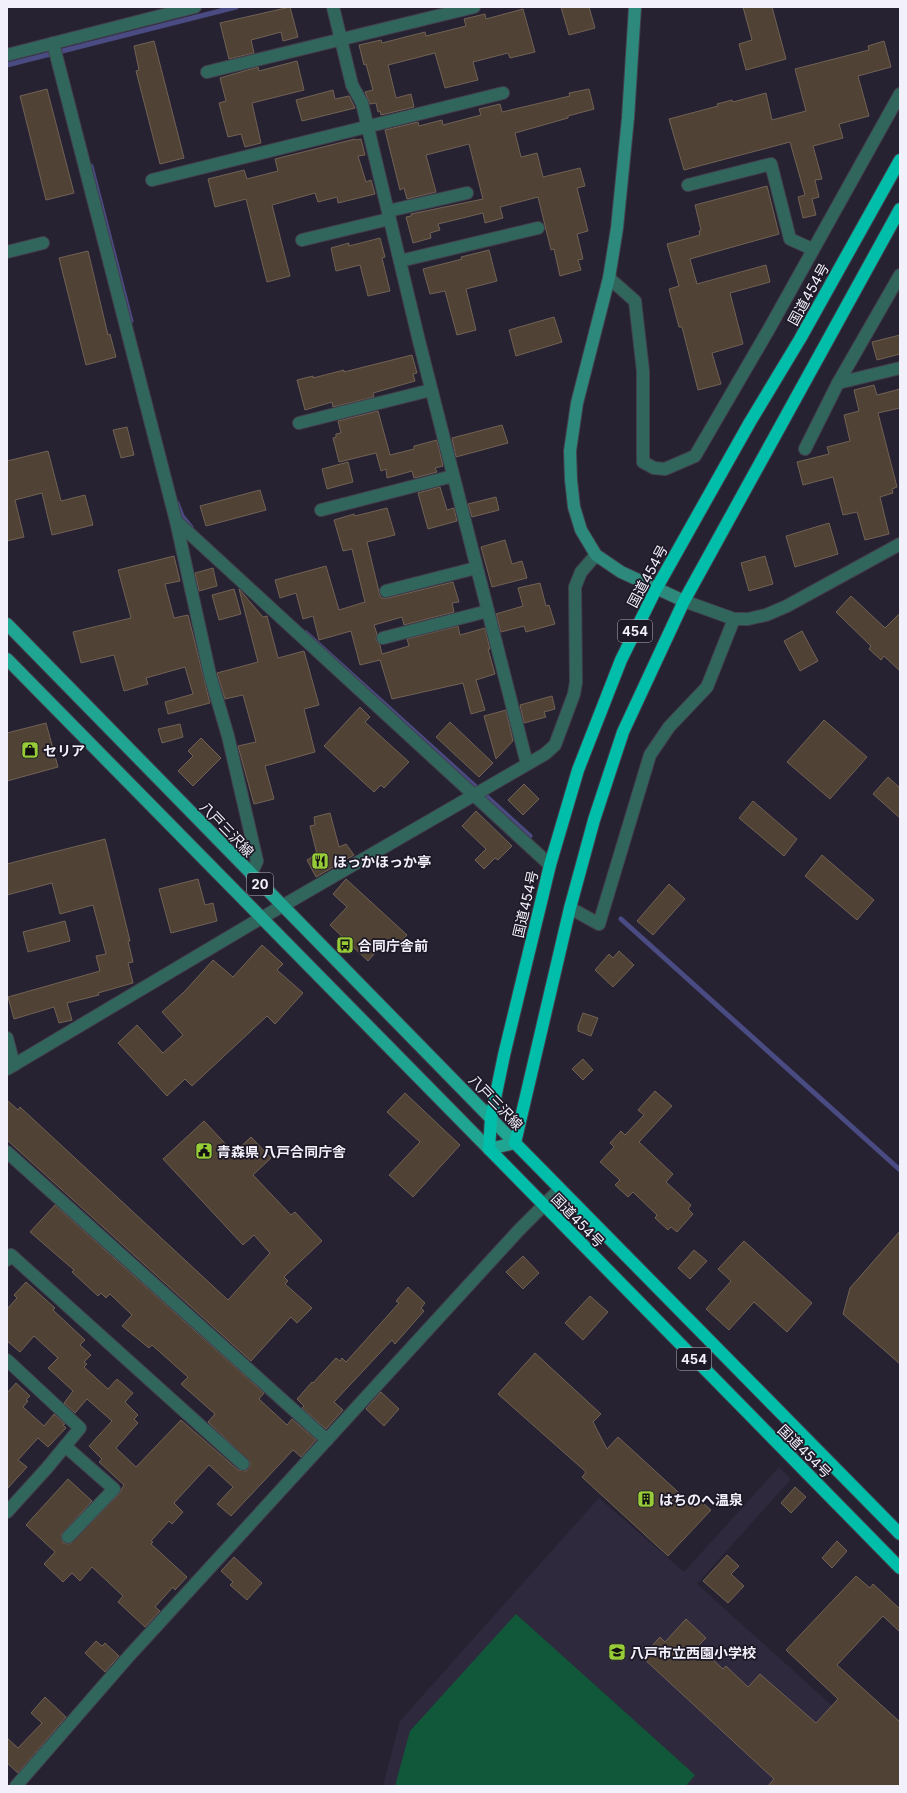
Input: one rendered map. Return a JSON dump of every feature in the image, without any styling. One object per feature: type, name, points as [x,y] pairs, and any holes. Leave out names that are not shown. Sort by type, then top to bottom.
[{"type":"highway","name":"国道454号","points":[[900,160],[800,339],[750,422],[656,588],[621,660],[581,763],[550,865],[504,1055],[491,1118],[489,1149],[543,1206],[900,1568]]},
{"type":"highway","name":"454","points":[[515,1143],[570,908],[594,820],[623,732],[684,601],[900,209]]},
{"type":"highway","name":"国道454号","points":[[515,1143],[900,1534]]},
{"type":"main road","name":"八戸三沢線","points":[[7,624],[515,1143]]},
{"type":"main road","name":"20","points":[[7,658],[489,1149]]},
{"type":"main road","name":"八戸三沢線","points":[[489,1149],[515,1143]]},
{"type":"street","points":[[7,55],[195,7]]},
{"type":"street","points":[[333,7],[352,85],[362,102],[431,390],[527,764]]},
{"type":"street","points":[[207,72],[474,7]]},
{"type":"street","points":[[635,7],[617,228],[609,278],[577,403],[570,451],[574,507],[581,530],[596,555],[620,572],[684,601],[734,619],[748,619],[766,615],[787,606],[900,544]]},
{"type":"street","points":[[53,43],[176,521],[210,675],[228,736],[257,861],[251,874]]},
{"type":"street","points":[[152,180],[503,93]]},
{"type":"street","points":[[609,278],[635,301],[643,371],[643,462],[654,468],[666,469],[695,456],[765,336],[812,249],[900,94]]},
{"type":"street","points":[[688,185],[771,164],[790,239],[812,249]]},
{"type":"street","points":[[302,240],[467,193]]},
{"type":"street","points":[[400,261],[538,228]]},
{"type":"street","points":[[7,252],[43,243]]},
{"type":"street","points":[[805,449],[838,383],[900,275]]},
{"type":"street","points":[[838,383],[900,368]]},
{"type":"street","points":[[299,423],[431,390]]},
{"type":"street","points":[[321,510],[453,476]]},
{"type":"street","points":[[176,521],[472,795],[550,865]]},
{"type":"street","points":[[7,1038],[10,1067],[261,918],[545,754],[555,745],[574,694],[576,682],[575,587],[581,572],[596,555]]},
{"type":"street","points":[[386,591],[476,568]]},
{"type":"street","points":[[383,638],[488,612]]},
{"type":"street","points":[[570,908],[598,924],[650,755],[669,727],[708,687],[734,619]]},
{"type":"street","points":[[7,1152],[327,1440]]},
{"type":"street","points":[[16,1786],[129,1656],[519,1230],[560,1188]]},
{"type":"street","points":[[7,1260],[11,1255],[243,1464]]},
{"type":"street","points":[[7,1512],[80,1428],[9,1367]]},
{"type":"street","points":[[65,1446],[114,1489],[68,1537]]},
{"type":"shaded area","name":"八戸市立西園小学校","points":[[779,1467],[791,1479],[697,1584],[900,1767],[884,1786],[383,1786],[400,1721],[599,1498],[684,1572]]},
{"type":"green space","points":[[516,1614],[695,1775],[686,1786],[395,1786],[410,1731]]},
{"type":"building","points":[[290,7],[298,37],[283,41],[281,32],[251,40],[254,53],[229,59],[220,23]]},
{"type":"building","points":[[561,7],[589,7],[595,28],[569,35]]},
{"type":"building","points":[[743,7],[772,7],[786,59],[746,70],[739,44],[752,40]]},
{"type":"building","points":[[523,9],[535,52],[510,58],[508,53],[473,62],[478,80],[445,88],[435,53],[388,65],[396,98],[411,94],[414,107],[381,115],[380,111],[378,112],[376,103],[370,104],[365,92],[373,90],[359,45],[381,40],[382,43],[425,32],[426,36],[466,26],[464,19],[485,14],[486,19]]},
{"type":"building","points":[[154,41],[184,158],[160,164],[136,71],[139,70],[134,46]]},
{"type":"building","points":[[884,41],[891,67],[858,76],[869,116],[839,124],[843,138],[813,146],[822,179],[815,180],[819,197],[812,199],[816,215],[803,218],[798,197],[805,195],[790,142],[684,170],[669,119],[718,106],[717,104],[732,100],[733,102],[766,93],[772,120],[806,111],[795,69],[869,50],[868,46]]},
{"type":"building","points":[[297,61],[304,90],[252,103],[261,143],[245,147],[241,134],[228,137],[219,103],[226,101],[220,78],[258,67],[259,71]]},
{"type":"building","points":[[47,89],[74,193],[46,200],[20,96]]},
{"type":"building","points":[[589,89],[594,109],[515,133],[521,157],[537,153],[543,177],[580,168],[585,186],[577,188],[588,231],[577,234],[583,259],[578,260],[581,270],[560,276],[554,249],[551,250],[538,197],[500,207],[503,218],[485,223],[483,213],[438,224],[440,230],[430,233],[431,238],[413,243],[406,217],[411,216],[411,214],[483,199],[469,144],[426,155],[436,192],[407,199],[404,188],[400,190],[385,130],[418,122],[419,126],[442,120],[443,125],[481,115],[479,109],[500,104],[502,112],[570,96],[569,93]]},
{"type":"building","points":[[333,90],[335,99],[349,96],[355,108],[302,121],[296,100]]},
{"type":"building","points":[[355,139],[361,139],[365,155],[358,156],[366,182],[371,180],[375,194],[338,203],[337,197],[318,202],[315,193],[272,205],[290,276],[267,282],[246,199],[215,207],[208,179],[244,170],[247,179],[278,171],[275,159]]},
{"type":"building","points":[[767,186],[779,234],[690,259],[697,284],[766,265],[770,282],[730,293],[743,344],[712,353],[721,384],[698,390],[682,327],[679,327],[669,289],[679,286],[667,244],[700,235],[699,231],[701,230],[695,205]]},
{"type":"building","points":[[380,238],[385,257],[382,258],[390,291],[368,296],[360,265],[336,271],[331,248],[349,243],[349,246]]},
{"type":"building","points":[[489,250],[497,281],[466,289],[476,330],[457,335],[445,291],[430,294],[423,269]]},
{"type":"building","points":[[88,251],[108,335],[110,334],[116,357],[86,365],[59,258]]},
{"type":"building","points":[[554,317],[562,342],[516,356],[509,330]]},
{"type":"building","points":[[900,335],[900,354],[877,360],[872,342]]},
{"type":"building","points":[[412,355],[417,373],[413,374],[415,381],[373,393],[374,397],[333,407],[332,402],[305,410],[297,380],[313,376],[313,378],[344,370],[344,372]]},
{"type":"building","points":[[874,385],[877,395],[900,389],[900,408],[878,413],[897,487],[892,489],[893,493],[880,497],[889,534],[865,540],[857,512],[843,515],[833,477],[803,485],[797,462],[829,454],[827,447],[850,441],[844,415],[859,411],[854,390]]},
{"type":"building","points":[[378,411],[390,455],[414,449],[414,446],[437,440],[443,466],[435,468],[437,472],[414,478],[412,471],[387,478],[386,469],[381,471],[376,453],[339,462],[333,438],[336,437],[336,434],[341,433],[338,421]]},
{"type":"building","points":[[502,425],[508,443],[456,457],[452,438]]},
{"type":"building","points":[[127,427],[134,455],[121,458],[113,430]]},
{"type":"building","points":[[48,451],[61,501],[85,495],[93,525],[52,535],[42,493],[15,500],[24,537],[7,541],[7,461]]},
{"type":"building","points":[[348,462],[353,482],[327,489],[322,469]]},
{"type":"building","points":[[440,487],[447,510],[454,508],[457,521],[428,529],[418,493]]},
{"type":"building","points":[[260,490],[266,510],[206,526],[200,506]]},
{"type":"building","points":[[496,497],[499,510],[472,517],[468,504]]},
{"type":"building","points":[[387,508],[395,535],[367,542],[380,596],[382,598],[388,598],[453,582],[459,602],[452,603],[454,612],[404,625],[402,617],[374,625],[377,634],[376,640],[380,645],[382,654],[409,646],[407,639],[458,626],[460,635],[485,628],[490,649],[488,649],[495,674],[476,680],[485,710],[471,714],[463,683],[392,699],[380,660],[360,665],[351,631],[319,640],[313,616],[303,619],[296,593],[280,598],[275,580],[326,566],[339,610],[365,602],[352,549],[343,551],[334,520],[354,514],[355,516]]},
{"type":"building","points":[[829,523],[838,554],[795,567],[786,536]]},
{"type":"building","points":[[505,540],[512,564],[522,561],[527,578],[492,587],[481,547]]},
{"type":"building","points":[[174,556],[180,581],[165,584],[174,618],[188,615],[210,703],[168,714],[165,702],[193,694],[185,667],[146,678],[148,684],[124,691],[114,655],[81,663],[73,632],[131,618],[118,570]]},
{"type":"building","points":[[765,556],[773,584],[749,591],[741,563]]},
{"type":"building","points":[[213,568],[217,586],[199,591],[195,573]]},
{"type":"building","points":[[540,583],[546,606],[549,605],[555,624],[526,632],[524,626],[501,632],[496,614],[523,606],[518,588]]},
{"type":"building","points":[[234,589],[241,614],[219,620],[212,595]]},
{"type":"building","points":[[239,589],[263,617],[267,616],[278,658],[304,651],[319,705],[304,709],[315,752],[265,766],[274,799],[254,804],[238,746],[256,742],[243,695],[225,699],[217,673],[258,662]]},
{"type":"building","points":[[851,596],[885,628],[900,613],[900,671],[884,656],[881,660],[869,649],[871,646],[836,612]]},
{"type":"building","points":[[802,631],[818,661],[800,671],[784,641]]},
{"type":"building","points":[[552,696],[555,709],[544,712],[546,717],[524,723],[520,705]]},
{"type":"building","points":[[360,707],[370,717],[365,722],[409,762],[384,788],[381,785],[374,792],[324,746]]},
{"type":"building","points":[[506,710],[513,741],[496,759],[484,716]]},
{"type":"building","points":[[824,720],[867,757],[830,799],[787,762]]},
{"type":"building","points":[[450,722],[493,763],[479,777],[436,737]]},
{"type":"building","name":"セリア","points":[[46,723],[58,767],[7,781],[7,733]]},
{"type":"building","points":[[180,724],[183,737],[162,743],[158,729]]},
{"type":"building","points":[[201,738],[221,758],[193,786],[178,771],[193,756],[188,751]]},
{"type":"building","points":[[888,777],[900,788],[900,818],[873,794]]},
{"type":"building","points":[[524,784],[539,799],[523,815],[508,800]]},
{"type":"building","points":[[753,801],[797,839],[784,856],[739,818]]},
{"type":"building","points":[[476,811],[512,846],[498,860],[495,858],[484,869],[475,860],[486,849],[462,826]]},
{"type":"building","points":[[330,813],[339,847],[346,844],[354,855],[316,877],[307,860],[317,854],[310,826],[315,825],[314,817]]},
{"type":"building","points":[[105,839],[130,941],[128,941],[133,962],[128,963],[133,983],[98,993],[99,995],[67,1003],[72,1020],[59,1023],[54,1007],[14,1019],[8,997],[100,971],[96,956],[106,954],[93,905],[60,914],[52,883],[7,895],[7,864]]},
{"type":"building","points":[[822,855],[874,900],[857,920],[805,876]]},
{"type":"building","points":[[198,879],[205,905],[213,903],[217,921],[171,933],[159,889]]},
{"type":"building","points":[[346,879],[407,935],[393,951],[384,943],[368,961],[330,925],[347,907],[333,894]]},
{"type":"building","points":[[669,884],[685,899],[653,935],[637,921]]},
{"type":"building","points":[[65,921],[70,941],[28,952],[23,932]]},
{"type":"building","points":[[262,945],[283,964],[277,970],[303,993],[275,1024],[267,1016],[192,1086],[185,1079],[167,1096],[118,1043],[137,1025],[163,1053],[183,1035],[162,1012],[185,991],[213,960],[233,977]]},
{"type":"building","points":[[619,951],[634,965],[613,987],[595,970],[609,954],[613,958]]},
{"type":"building","points":[[583,1013],[598,1018],[591,1036],[578,1031],[578,1026]]},
{"type":"building","points":[[583,1059],[593,1070],[583,1080],[572,1069]]},
{"type":"building","points":[[655,1091],[672,1106],[639,1142],[673,1174],[666,1182],[691,1205],[688,1209],[693,1214],[677,1232],[671,1227],[668,1230],[655,1218],[657,1215],[633,1192],[628,1197],[615,1185],[620,1180],[600,1162],[614,1147],[610,1143],[621,1131],[625,1135],[644,1115],[638,1110]]},
{"type":"building","points":[[405,1093],[460,1145],[413,1197],[389,1175],[420,1142],[387,1112]]},
{"type":"building","points":[[7,1100],[18,1110],[20,1107],[228,1300],[270,1253],[254,1235],[243,1245],[163,1159],[204,1121],[234,1153],[251,1137],[271,1158],[253,1175],[291,1215],[295,1212],[322,1241],[284,1277],[288,1281],[285,1284],[312,1308],[297,1323],[291,1317],[251,1361],[7,1140]]},
{"type":"building","points":[[55,1205],[264,1393],[259,1399],[287,1425],[292,1419],[316,1440],[301,1457],[293,1450],[231,1516],[217,1504],[233,1487],[209,1465],[174,1503],[183,1512],[172,1524],[169,1521],[151,1541],[153,1542],[151,1544],[187,1577],[175,1590],[173,1587],[155,1607],[160,1611],[145,1627],[118,1602],[123,1596],[92,1567],[80,1581],[72,1573],[63,1582],[44,1564],[55,1552],[26,1525],[68,1479],[92,1501],[61,1535],[63,1543],[70,1544],[119,1494],[124,1485],[99,1462],[102,1459],[89,1446],[112,1421],[87,1399],[75,1413],[64,1403],[73,1391],[48,1368],[58,1358],[34,1336],[20,1352],[7,1341],[7,1309],[17,1298],[14,1295],[26,1282],[55,1308],[53,1310],[85,1340],[80,1345],[91,1355],[84,1362],[87,1364],[84,1367],[108,1389],[117,1379],[133,1393],[125,1402],[138,1415],[134,1419],[138,1423],[116,1448],[136,1467],[181,1420],[238,1470],[246,1471],[250,1466],[250,1462],[208,1422],[215,1414],[181,1384],[188,1377],[152,1345],[149,1348],[122,1326],[132,1315],[110,1294],[106,1298],[101,1293],[98,1296],[72,1272],[74,1270],[30,1232]]},
{"type":"building","points":[[900,1231],[900,1364],[843,1314],[850,1288]]},
{"type":"building","points":[[744,1241],[812,1303],[787,1332],[754,1302],[729,1330],[706,1309],[731,1281],[718,1269]]},
{"type":"building","points":[[694,1250],[707,1261],[690,1279],[678,1268]]},
{"type":"building","points":[[523,1256],[539,1273],[523,1289],[506,1272]]},
{"type":"building","points":[[408,1287],[425,1303],[421,1308],[424,1311],[395,1344],[392,1340],[334,1402],[343,1410],[326,1429],[302,1408],[304,1406],[297,1399],[336,1358],[340,1361],[342,1358],[346,1362],[399,1303],[396,1301]]},
{"type":"building","points":[[590,1296],[608,1312],[583,1340],[565,1323]]},
{"type":"building","points":[[535,1353],[601,1414],[593,1422],[607,1449],[618,1437],[689,1502],[695,1496],[711,1510],[668,1556],[582,1477],[586,1472],[498,1394]]},
{"type":"building","points":[[16,1383],[30,1396],[26,1400],[28,1401],[23,1407],[44,1426],[54,1414],[65,1424],[63,1425],[66,1428],[48,1447],[38,1438],[18,1460],[27,1467],[7,1489],[7,1393]]},
{"type":"building","points":[[381,1392],[399,1409],[384,1426],[366,1409]]},
{"type":"building","points":[[795,1487],[806,1497],[791,1513],[781,1503]]},
{"type":"building","points":[[837,1541],[847,1551],[832,1568],[822,1558]]},
{"type":"building","points":[[727,1555],[739,1566],[731,1574],[744,1586],[728,1603],[703,1581]]},
{"type":"building","points":[[234,1557],[262,1583],[247,1600],[230,1585],[233,1582],[221,1571]]},
{"type":"building","points":[[856,1576],[870,1588],[873,1584],[900,1609],[900,1632],[883,1616],[837,1665],[900,1722],[900,1786],[768,1786],[774,1779],[642,1657],[660,1637],[665,1642],[686,1619],[706,1638],[698,1646],[723,1669],[726,1666],[748,1687],[760,1674],[816,1723],[838,1699],[786,1650]]},
{"type":"building","points":[[96,1641],[102,1646],[105,1643],[119,1656],[105,1672],[85,1653]]},
{"type":"building","points":[[45,1697],[66,1717],[18,1773],[7,1763],[7,1738],[18,1748],[42,1723],[31,1713]]},
{"type":"waterway","points":[[7,65],[236,7]]},
{"type":"waterway","points":[[91,166],[131,321]]},
{"type":"waterway","points":[[177,503],[182,516],[191,527]]},
{"type":"waterway","points":[[306,633],[530,836]]},
{"type":"waterway","points":[[621,919],[900,1170]]},
{"type":"place","name":"セリア","points":[[30,750]]},
{"type":"place","name":"ほっかほっか亭","points":[[320,861]]},
{"type":"place","name":"合同庁舎前","points":[[345,945]]},
{"type":"place","name":"青森県 八戸合同庁舎","points":[[204,1151]]},
{"type":"place","name":"はちのへ温泉","points":[[646,1499]]},
{"type":"place","name":"八戸市立西園小学校","points":[[617,1652]]}]
